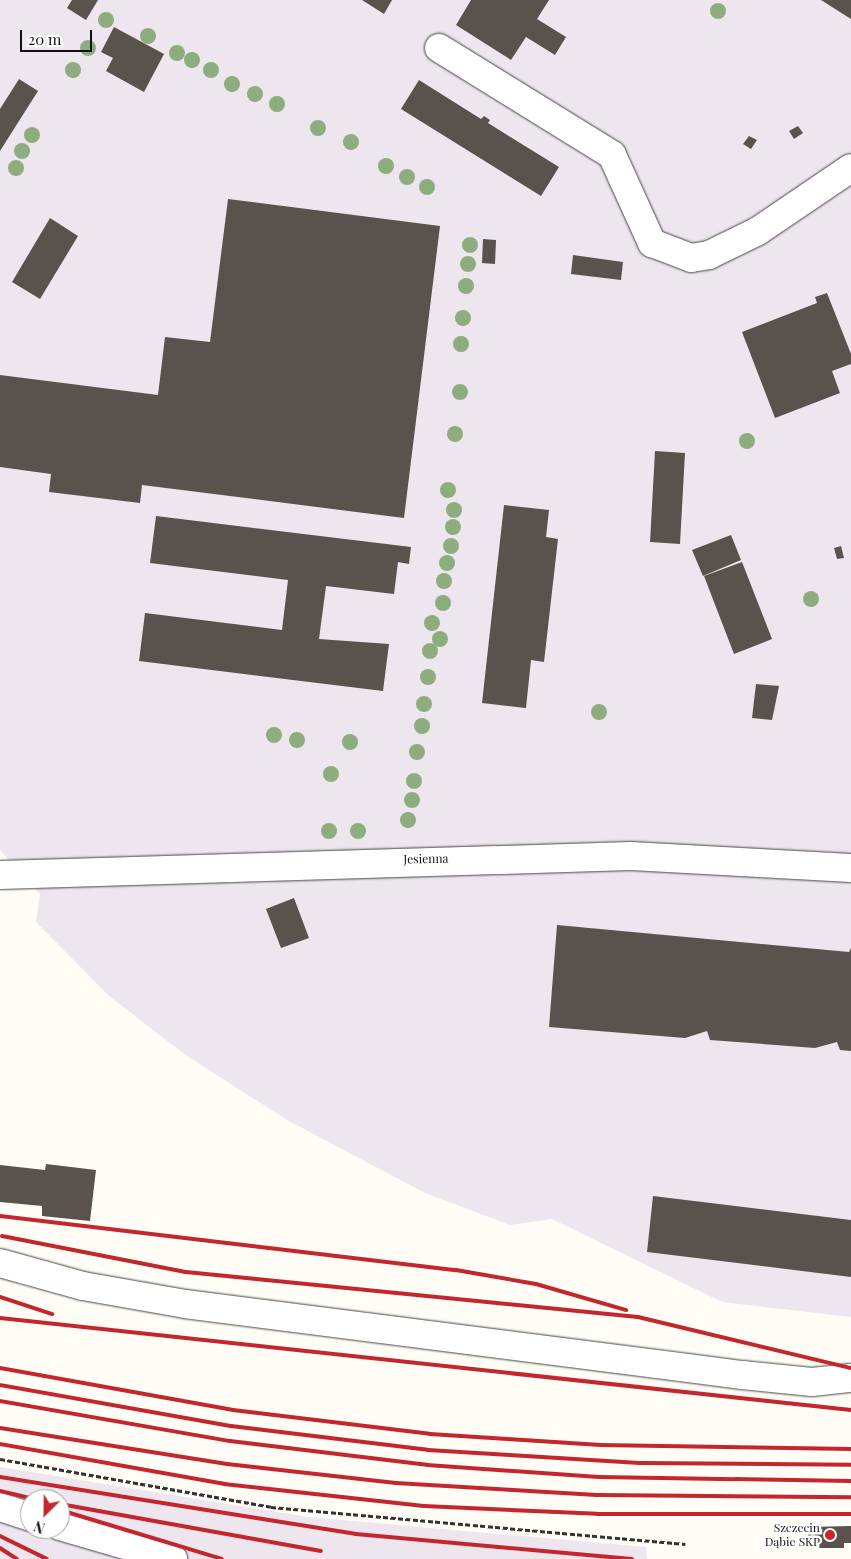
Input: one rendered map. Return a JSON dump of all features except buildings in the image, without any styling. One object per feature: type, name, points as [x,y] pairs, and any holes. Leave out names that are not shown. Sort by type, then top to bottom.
[{"type":"street","points":[[439,48],[612,155],[652,243],[691,258],[709,256],[758,231],[851,168]]},
{"type":"street","name":"Jesienna","points":[[12,874],[631,856],[851,868]]},
{"type":"street","points":[[0,1263],[83,1286],[185,1304],[742,1375],[812,1382],[851,1378]]},
{"type":"street","points":[[0,1507],[20,1514]]},
{"type":"street","points":[[70,1529],[173,1559]]},
{"type":"path","points":[[0,1459],[271,1507],[685,1544]]},
{"type":"shaded area","points":[[0,0],[851,0],[851,1317],[722,1302],[552,1219],[510,1225],[425,1193],[287,1120],[184,1054],[108,995],[36,922],[40,894],[0,850]]},
{"type":"shaded area","points":[[0,1467],[308,1517],[646,1547],[647,1559],[0,1559]]},
{"type":"railway","points":[[0,1216],[456,1270],[536,1284],[626,1310]]},
{"type":"railway","points":[[2,1236],[186,1272],[638,1317],[851,1368]]},
{"type":"railway","points":[[0,1297],[52,1314]]},
{"type":"railway","points":[[0,1318],[851,1410]]},
{"type":"railway","points":[[0,1368],[233,1410],[430,1434],[601,1445],[851,1449]]},
{"type":"railway","points":[[0,1385],[231,1426],[428,1450],[640,1463],[851,1465]]},
{"type":"railway","points":[[0,1401],[230,1441],[427,1465],[599,1477],[851,1481]]},
{"type":"railway","points":[[0,1428],[227,1464],[396,1483],[597,1495],[851,1497]]},
{"type":"railway","points":[[0,1444],[224,1484],[424,1506],[597,1514],[851,1514]]},
{"type":"railway","points":[[0,1477],[356,1534],[632,1559]]},
{"type":"railway","points":[[0,1491],[20,1496]]},
{"type":"railway","points":[[70,1506],[321,1551]]},
{"type":"railway","points":[[70,1513],[222,1559]]},
{"type":"railway","points":[[0,1536],[47,1559]]},
{"type":"railway","points":[[0,1548],[17,1559]]},
{"type":"place","name":"Szczecin Dąbie SKP","points":[[830,1535]]}]
